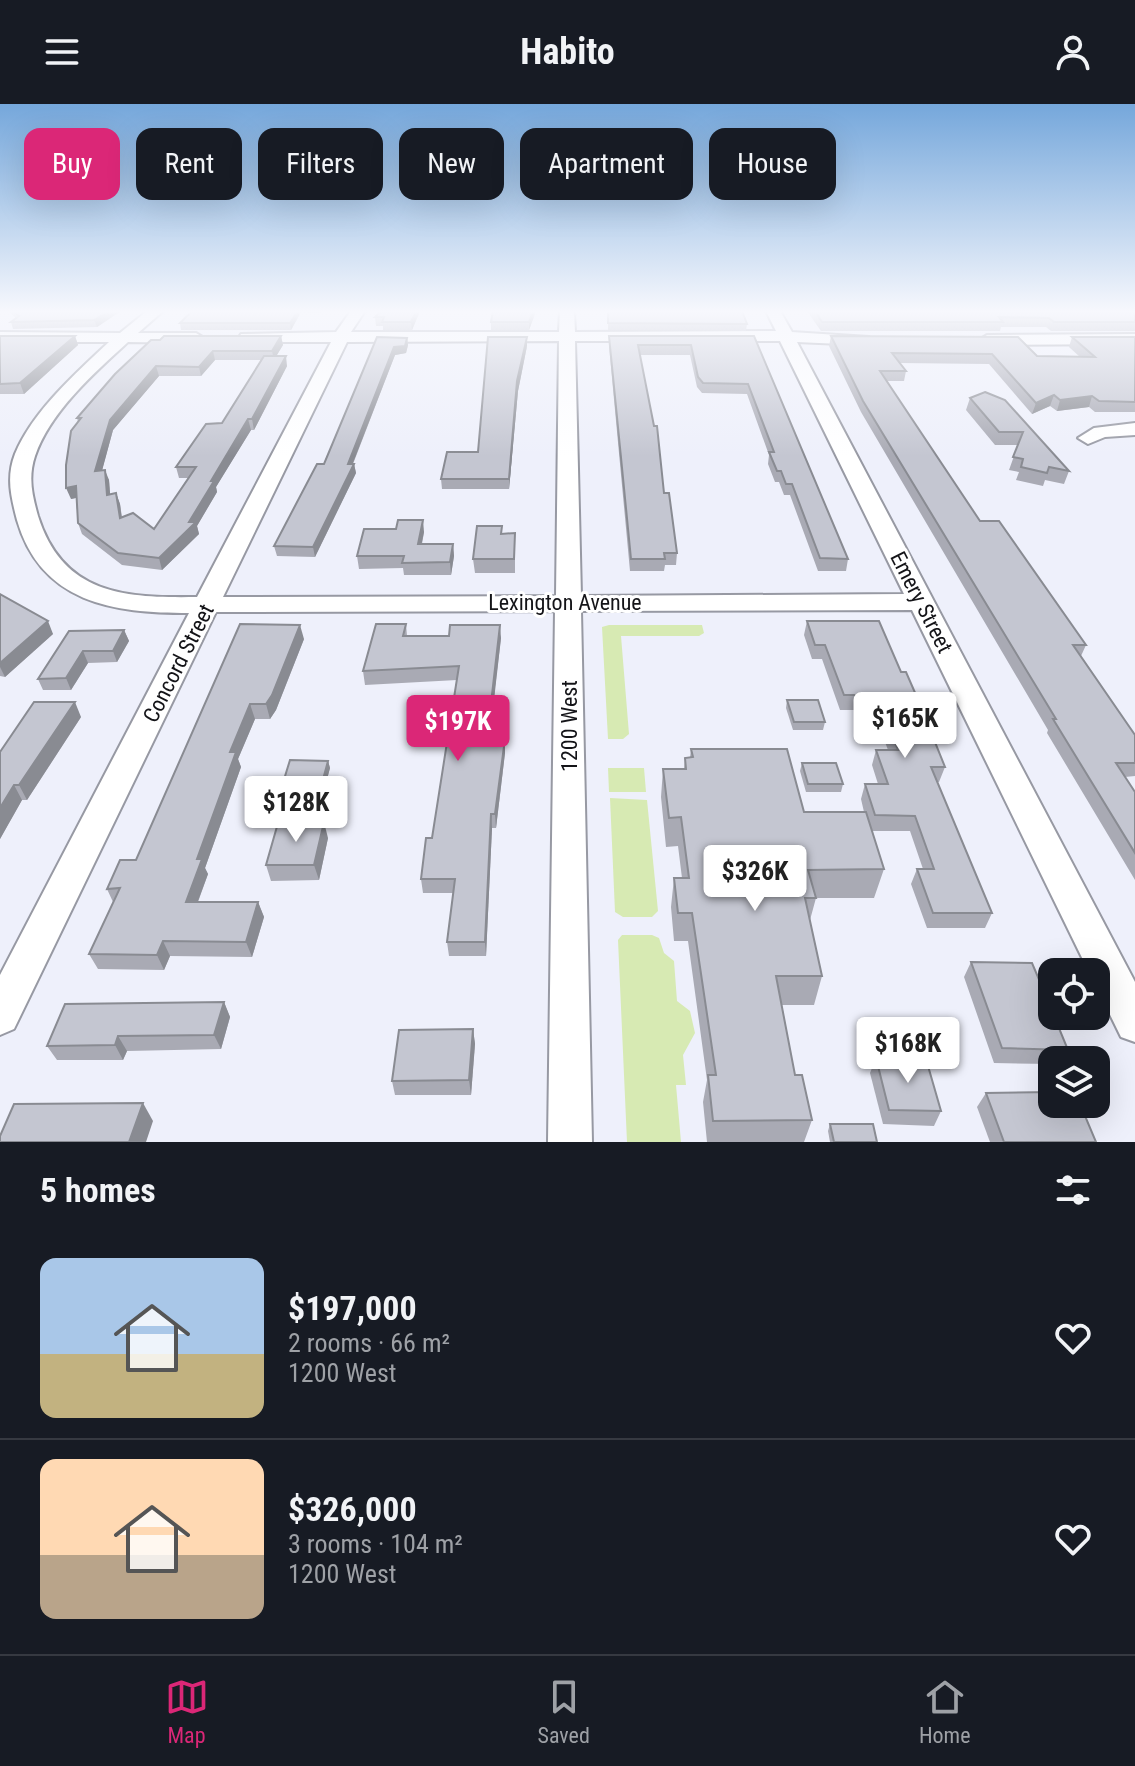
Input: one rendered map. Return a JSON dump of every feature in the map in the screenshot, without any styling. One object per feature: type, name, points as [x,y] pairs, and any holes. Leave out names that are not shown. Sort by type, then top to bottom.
[{"type":"street","name":"Lexington Avenue","points":[[104,359],[37,429],[20,471],[21,494],[47,566],[70,586],[131,602],[207,605],[922,602]]},
{"type":"street","name":"Concord Street","points":[[0,1016],[331,359]]},
{"type":"street","name":"1200 West","points":[[567,359],[570,1142]]},
{"type":"street","name":"Emery Street","points":[[798,359],[1135,1023]]},
{"type":"street","points":[[1088,438],[1101,432],[1135,429]]},
{"type":"green space","points":[[702,625],[704,633],[699,636],[621,636],[629,734],[623,739],[608,739],[602,627]]},
{"type":"green space","points":[[608,768],[644,768],[646,792],[609,792]]},
{"type":"green space","points":[[610,798],[647,800],[658,911],[652,917],[623,917],[615,912]]},
{"type":"green space","points":[[622,935],[652,935],[659,938],[664,953],[674,961],[677,1001],[690,1011],[695,1033],[683,1055],[686,1085],[676,1085],[681,1142],[627,1142],[618,940]]},
{"type":"building","points":[[0,359],[48,359],[20,383],[0,384]]},
{"type":"building","points":[[130,359],[206,359],[199,367],[156,366],[110,420],[95,471],[105,470],[107,495],[116,493],[120,518],[133,513],[154,529],[196,467],[176,467],[206,424],[222,423],[262,359],[284,359],[189,522],[196,522],[159,558],[118,553],[78,523],[76,486],[66,488],[71,431],[81,418],[77,418]]},
{"type":"building","points":[[368,359],[389,359],[348,464],[354,464],[313,547],[274,546],[317,464],[324,464]]},
{"type":"building","points":[[486,359],[522,359],[517,381],[509,479],[441,479],[447,452],[478,452]]},
{"type":"building","points":[[611,359],[641,359],[654,426],[657,426],[664,493],[669,493],[677,553],[664,553],[665,559],[631,559]]},
{"type":"building","points":[[694,359],[764,359],[848,559],[820,558],[792,484],[786,484],[769,452],[774,452],[748,384],[703,383],[698,377]]},
{"type":"building","points":[[843,359],[897,359],[906,371],[880,371],[980,521],[999,521],[1086,645],[1073,645],[1135,735],[1135,763],[1116,763],[1135,792],[1135,853],[1053,719],[1056,719],[863,401]]},
{"type":"building","points":[[997,359],[1135,359],[1135,402],[1099,401],[1092,396],[1060,400],[1054,395],[1036,403]]},
{"type":"building","points":[[985,392],[1005,400],[1069,471],[1049,467],[1047,473],[1021,467],[1023,459],[1013,457],[1023,432],[999,432],[970,398]]},
{"type":"building","points":[[398,520],[423,520],[418,544],[453,544],[450,562],[402,563],[404,556],[357,556],[364,529],[396,529]]},
{"type":"building","points":[[477,526],[502,526],[501,534],[515,533],[514,559],[473,559]]},
{"type":"building","points":[[0,594],[48,621],[0,663]]},
{"type":"building","points":[[807,621],[879,621],[901,672],[906,672],[945,767],[931,767],[992,913],[933,913],[917,869],[934,869],[915,816],[875,815],[865,784],[888,784],[876,750],[898,750],[877,695],[844,695],[825,645],[815,645]]},
{"type":"building","points":[[240,624],[300,625],[272,695],[266,704],[250,704],[230,752],[236,752],[197,859],[202,859],[186,902],[258,902],[246,942],[163,941],[157,955],[89,954],[120,888],[107,889],[120,860],[136,860]]},
{"type":"building","points":[[376,624],[406,624],[403,636],[449,636],[450,625],[500,625],[487,738],[505,739],[495,814],[491,814],[485,942],[447,942],[455,879],[421,879],[426,838],[432,838],[459,666],[363,671]]},
{"type":"building","points":[[124,630],[113,651],[83,651],[66,678],[38,679],[69,631]]},
{"type":"building","points":[[787,700],[818,700],[825,722],[794,722]]},
{"type":"building","points":[[34,702],[75,702],[0,808],[0,752]]},
{"type":"building","points":[[691,749],[787,749],[804,812],[866,812],[884,869],[808,870],[816,898],[805,898],[822,976],[776,976],[795,1075],[802,1075],[812,1120],[713,1121],[708,1075],[716,1075],[692,913],[678,913],[674,878],[689,878],[681,817],[669,818],[663,769],[686,769],[685,758],[693,757]]},
{"type":"building","points":[[290,760],[328,761],[321,787],[282,786]]},
{"type":"building","points":[[802,763],[836,763],[843,784],[808,784]]},
{"type":"building","points":[[324,822],[314,865],[266,865],[278,823]]},
{"type":"building","points":[[971,962],[1032,963],[1038,977],[1038,1030],[1060,1030],[1066,1046],[1002,1048]]},
{"type":"building","points":[[224,1002],[214,1035],[118,1036],[115,1045],[47,1046],[65,1004]]},
{"type":"building","points":[[473,1029],[469,1080],[392,1081],[399,1030]]},
{"type":"building","points":[[876,1058],[926,1059],[941,1111],[889,1110]]},
{"type":"building","points":[[1038,1092],[1038,1118],[1086,1118],[1096,1142],[1004,1142],[986,1093]]},
{"type":"building","points":[[143,1103],[129,1142],[0,1142],[14,1104]]},
{"type":"building","points":[[830,1124],[873,1124],[877,1142],[834,1142]]}]
